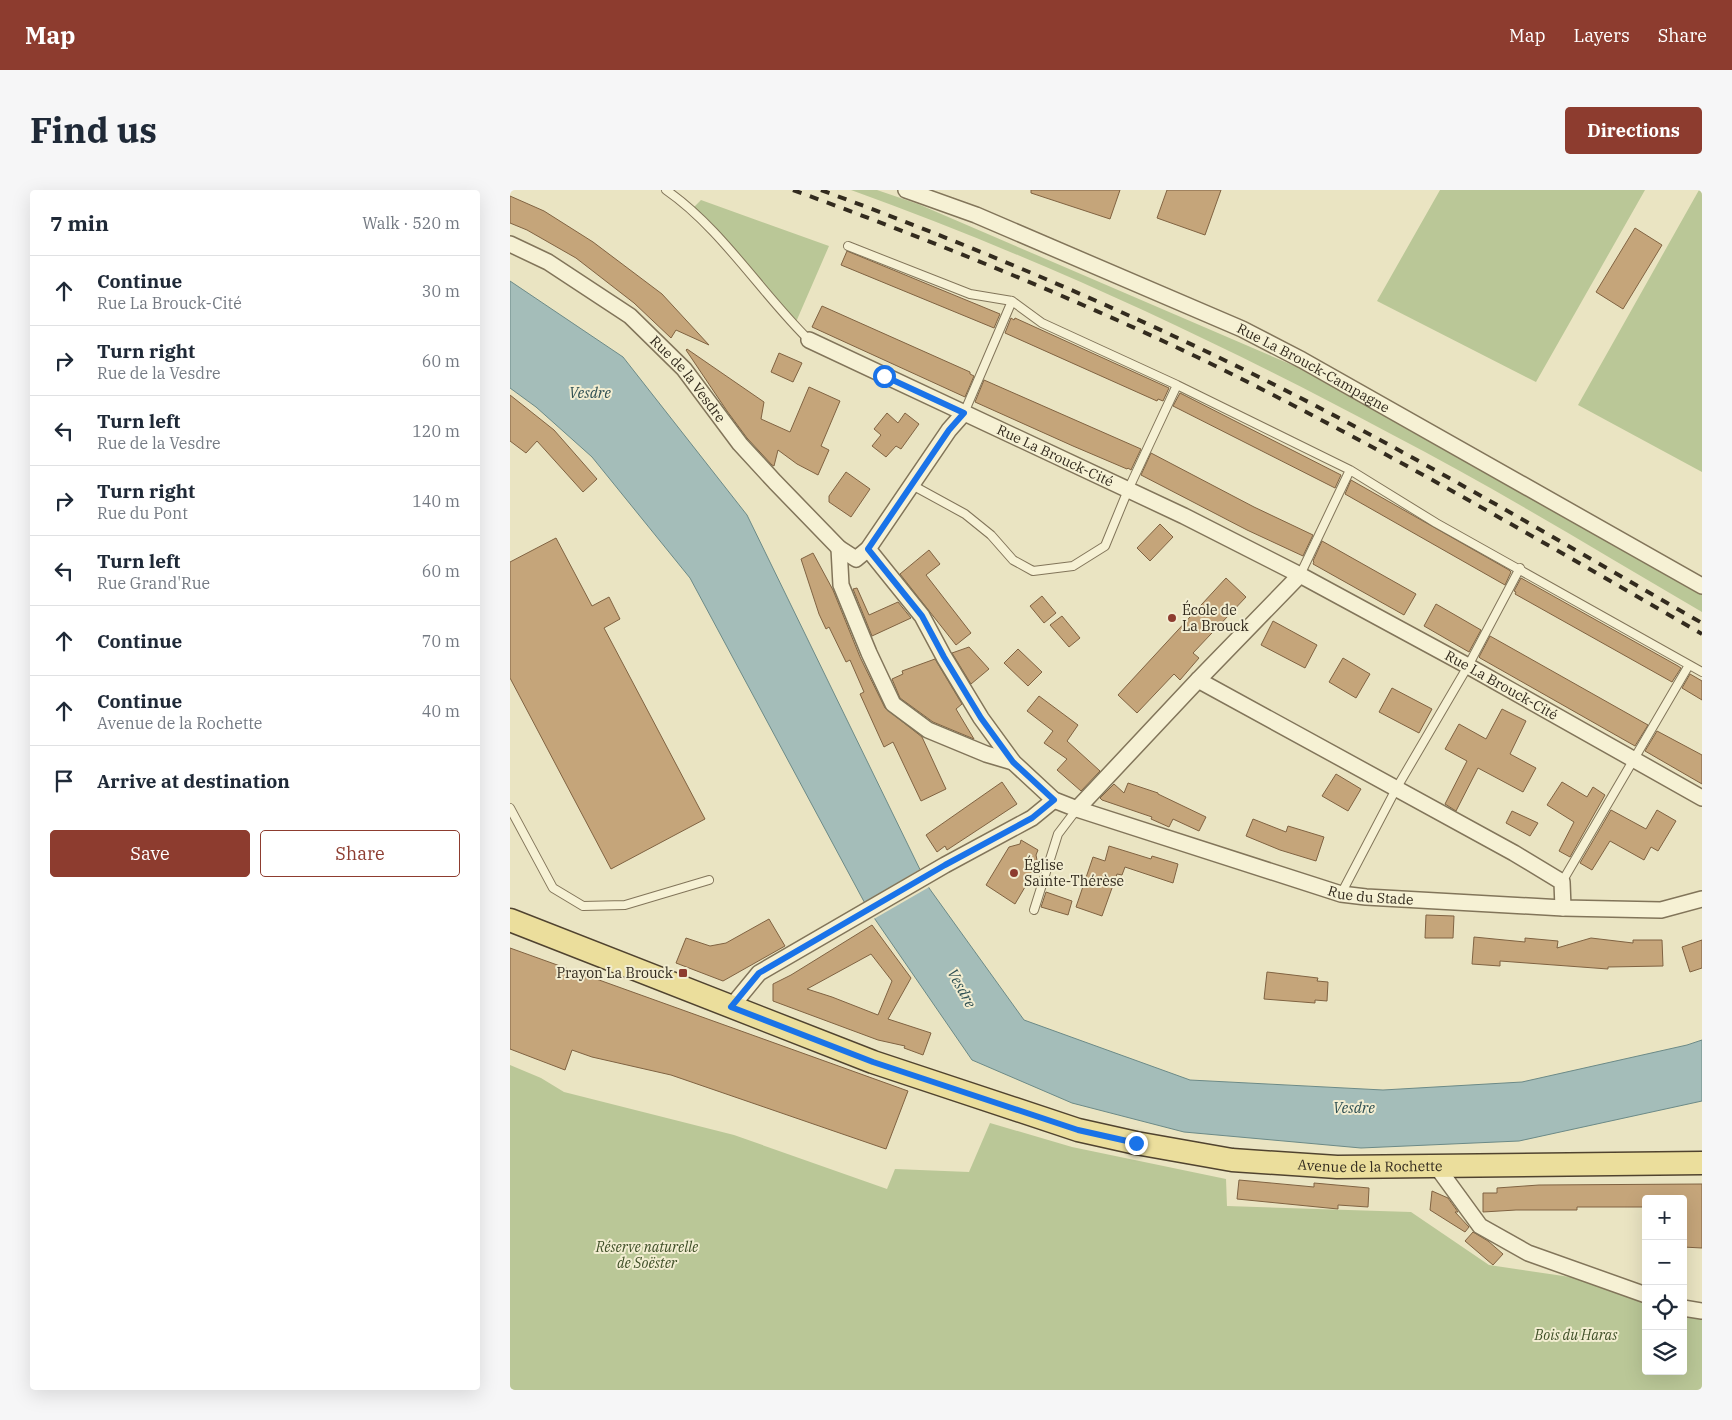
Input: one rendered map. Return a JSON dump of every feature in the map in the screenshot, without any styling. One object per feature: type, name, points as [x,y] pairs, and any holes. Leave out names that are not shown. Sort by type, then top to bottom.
[{"type":"main road","name":"Avenue de la Rochette","points":[[510,920],[873,1062],[1078,1130],[1136,1143],[1232,1160],[1337,1168],[1702,1163]]},
{"type":"street","name":"Rue La Brouck-Campagne","points":[[906,190],[976,215],[1242,329],[1311,365],[1702,586]]},
{"type":"street","name":"Rue de la Vesdre","points":[[510,244],[548,262],[630,316],[684,369],[740,444],[839,548],[856,559],[868,549]]},
{"type":"street","name":"Rue La Brouck-Cité","points":[[809,340],[1184,516],[1300,575],[1468,666],[1702,798]]},
{"type":"street","points":[[731,1007],[759,973],[945,865],[1032,818],[1054,800],[1013,762],[981,718],[922,616],[868,549],[949,430],[964,413]]},
{"type":"street","points":[[839,548],[841,585],[869,653],[893,704],[928,730],[986,754],[1013,762]]},
{"type":"street","points":[[1077,810],[1198,680],[1300,575]]},
{"type":"street","points":[[1198,680],[1514,853],[1562,882],[1563,908]]},
{"type":"street","name":"Rue du Stade","points":[[1054,800],[1077,810],[1341,894],[1563,908],[1661,910],[1702,899]]},
{"type":"street","points":[[1437,1167],[1480,1226],[1528,1253],[1642,1294]]},
{"type":"street","points":[[1687,1309],[1702,1311]]},
{"type":"lane","points":[[666,190],[706,226],[809,340]]},
{"type":"lane","points":[[848,246],[970,294],[1012,301],[1042,323],[1177,385],[1350,470],[1436,523],[1520,568],[1702,672]]},
{"type":"lane","points":[[964,413],[1012,301]]},
{"type":"lane","points":[[912,485],[965,514],[991,535],[1013,560],[1033,571],[1073,566],[1105,546],[1128,490],[1177,385]]},
{"type":"lane","points":[[1300,575],[1350,470]]},
{"type":"lane","points":[[1341,894],[1396,789],[1468,666],[1520,568]]},
{"type":"lane","points":[[1562,882],[1690,665]]},
{"type":"lane","points":[[510,808],[553,888],[583,906],[625,905],[709,880]]},
{"type":"lane","points":[[1034,910],[1058,834],[1077,810]]},
{"type":"green space","points":[[851,190],[877,190],[918,204],[1297,367],[1702,595],[1702,612],[1548,521],[1431,455],[1259,366],[1126,302],[1058,272],[989,243]]},
{"type":"green space","points":[[1440,190],[1645,190],[1536,382],[1377,301]]},
{"type":"green space","points":[[1699,190],[1702,190],[1702,472],[1578,405]]},
{"type":"green space","points":[[701,200],[829,246],[796,322],[694,207]]},
{"type":"green space","name":"Réserve naturelle de Soëster","points":[[510,1065],[541,1078],[564,1092],[734,1135],[887,1189],[895,1169],[969,1172],[990,1123],[1072,1147],[1226,1179],[1227,1206],[1411,1212],[1489,1265],[1577,1278],[1642,1299],[1642,1375],[1687,1375],[1687,1310],[1702,1312],[1702,1390],[510,1390]]},
{"type":"water","name":"Vesdre","points":[[510,281],[623,357],[747,515],[929,888],[1024,1020],[1190,1080],[1383,1090],[1522,1082],[1702,1040],[1702,1101],[1519,1141],[1361,1148],[1184,1132],[1072,1103],[972,1060],[868,909],[690,578],[592,457],[536,407],[510,388]]},
{"type":"pier","points":[[922,868],[931,886],[872,920],[862,904]]},
{"type":"building","points":[[1031,190],[1120,190],[1110,219],[1031,193]]},
{"type":"building","points":[[1167,190],[1221,190],[1205,235],[1157,218]]},
{"type":"building","points":[[510,196],[544,211],[593,242],[662,294],[709,345],[676,330],[671,338],[634,303],[576,258],[527,230],[510,223]]},
{"type":"building","points":[[1635,228],[1662,245],[1623,309],[1596,292]]},
{"type":"building","points":[[847,251],[1000,314],[994,328],[841,265]]},
{"type":"building","points":[[822,306],[970,372],[974,376],[965,397],[812,327]]},
{"type":"building","points":[[1011,318],[1014,320],[1015,318],[1169,388],[1163,401],[1158,399],[1157,401],[1005,333]]},
{"type":"building","points":[[687,349],[764,402],[761,419],[790,432],[809,387],[840,401],[821,446],[829,450],[818,475],[797,464],[778,450],[774,466],[772,465],[747,438],[727,411]]},
{"type":"building","points":[[779,353],[802,363],[793,382],[771,372]]},
{"type":"building","points":[[984,380],[1141,449],[1131,470],[975,402]]},
{"type":"building","points":[[1180,393],[1341,475],[1335,488],[1173,406]]},
{"type":"building","points":[[510,395],[554,430],[597,479],[583,492],[537,441],[526,453],[510,441]]},
{"type":"building","points":[[887,413],[898,423],[905,413],[919,424],[901,449],[896,446],[886,457],[872,446],[881,435],[874,429]]},
{"type":"building","points":[[1151,453],[1254,507],[1313,535],[1303,556],[1247,530],[1141,475]]},
{"type":"building","points":[[846,472],[870,489],[851,517],[829,502],[829,496]]},
{"type":"building","points":[[1351,480],[1509,570],[1511,572],[1505,585],[1345,494]]},
{"type":"building","points":[[1160,524],[1173,537],[1150,561],[1137,548]]},
{"type":"building","points":[[556,538],[592,606],[609,597],[620,619],[604,628],[705,819],[611,869],[510,678],[510,562]]},
{"type":"building","points":[[1322,541],[1416,594],[1404,615],[1313,564]]},
{"type":"building","points":[[929,550],[940,564],[926,575],[971,633],[956,645],[900,574]]},
{"type":"building","points":[[813,553],[833,590],[860,657],[885,708],[922,737],[946,789],[921,801],[893,742],[884,747],[860,694],[864,692],[850,660],[846,662],[829,627],[826,629],[819,614],[801,559]]},
{"type":"building","points":[[1226,578],[1246,597],[1193,653],[1199,658],[1180,680],[1174,674],[1137,713],[1118,695]]},
{"type":"building","points":[[1521,578],[1681,668],[1672,682],[1515,594],[1516,592],[1514,591]]},
{"type":"building","points":[[857,588],[869,615],[898,602],[911,618],[872,636],[853,589]]},
{"type":"building","points":[[1042,596],[1056,613],[1044,623],[1030,606]]},
{"type":"building","points":[[1436,604],[1481,630],[1469,652],[1424,626]]},
{"type":"building","points":[[1062,616],[1080,638],[1069,647],[1050,625]]},
{"type":"building","points":[[1273,621],[1317,645],[1305,668],[1261,645]]},
{"type":"building","points":[[1490,636],[1648,725],[1635,746],[1480,658]]},
{"type":"building","points":[[969,647],[989,669],[971,684],[952,653]]},
{"type":"building","points":[[1018,649],[1042,672],[1028,686],[1004,663]]},
{"type":"building","points":[[1343,658],[1370,674],[1356,698],[1329,682]]},
{"type":"building","points":[[935,659],[962,704],[956,709],[974,739],[933,722],[900,698],[892,679],[903,674],[902,671]]},
{"type":"building","points":[[1690,674],[1702,681],[1702,700],[1682,688]]},
{"type":"building","points":[[1392,688],[1432,709],[1419,733],[1379,712]]},
{"type":"building","points":[[1039,696],[1078,725],[1067,741],[1100,771],[1081,791],[1057,770],[1067,759],[1044,743],[1053,731],[1027,711]]},
{"type":"building","points":[[1502,709],[1526,721],[1510,754],[1536,768],[1523,792],[1478,768],[1456,811],[1445,804],[1467,761],[1445,749],[1459,724],[1486,739]]},
{"type":"building","points":[[1657,731],[1702,755],[1702,784],[1645,751]]},
{"type":"building","points":[[1336,774],[1361,789],[1348,811],[1322,796]]},
{"type":"building","points":[[1002,782],[1017,804],[947,850],[945,846],[937,852],[926,835]]},
{"type":"building","points":[[1562,782],[1587,797],[1593,787],[1605,795],[1570,857],[1559,851],[1574,822],[1547,805]]},
{"type":"building","points":[[1128,783],[1158,793],[1206,817],[1199,831],[1173,819],[1169,827],[1151,819],[1152,817],[1100,798],[1114,784],[1124,793]]},
{"type":"building","points":[[1611,810],[1646,829],[1657,810],[1676,821],[1658,851],[1651,847],[1644,860],[1610,841],[1592,870],[1580,863]]},
{"type":"building","points":[[1512,811],[1538,823],[1530,836],[1506,823]]},
{"type":"building","points":[[1253,819],[1286,832],[1288,826],[1324,837],[1316,861],[1280,850],[1246,836]]},
{"type":"building","name":"Église Sainte-Thérèse","points":[[1021,840],[1038,850],[1036,855],[1038,865],[1015,904],[986,885],[1009,847],[1020,844]]},
{"type":"building","points":[[1109,846],[1151,859],[1152,856],[1178,864],[1173,883],[1125,867],[1122,875],[1117,874],[1102,916],[1076,907],[1093,857],[1105,861]]},
{"type":"building","points":[[1046,892],[1072,901],[1068,915],[1041,907]]},
{"type":"building","points":[[1426,915],[1454,916],[1453,938],[1425,938]]},
{"type":"building","points":[[769,919],[785,946],[723,981],[676,963],[686,938],[710,946],[726,943]]},
{"type":"building","points":[[872,925],[911,978],[888,1019],[931,1033],[923,1055],[904,1048],[905,1046],[878,1040],[773,1001],[773,984]],"holes":[[[871,954],[892,981],[878,1015],[807,989]]]},
{"type":"building","points":[[1474,937],[1525,942],[1525,938],[1558,941],[1557,948],[1591,938],[1633,943],[1633,940],[1662,940],[1663,966],[1608,967],[1608,969],[1500,961],[1500,966],[1472,964]]},
{"type":"building","points":[[1702,940],[1702,968],[1690,972],[1682,947]]},
{"type":"building","points":[[510,948],[908,1091],[886,1149],[671,1075],[592,1057],[572,1050],[565,1070],[510,1049]]},
{"type":"building","points":[[1267,972],[1318,978],[1317,981],[1328,982],[1327,1001],[1315,1000],[1315,1003],[1264,999]]},
{"type":"building","points":[[1239,1180],[1314,1187],[1314,1183],[1369,1188],[1368,1207],[1338,1205],[1338,1209],[1237,1199]]},
{"type":"building","points":[[1702,1184],[1702,1248],[1687,1247],[1687,1195],[1642,1195],[1642,1207],[1577,1207],[1577,1210],[1483,1212],[1483,1193],[1497,1193],[1497,1188],[1539,1185]]},
{"type":"building","points":[[1432,1191],[1448,1198],[1458,1212],[1455,1212],[1469,1227],[1465,1232],[1430,1210]]},
{"type":"building","points":[[1473,1232],[1488,1241],[1503,1254],[1493,1265],[1465,1241]]},
{"type":"railway","points":[[793,190],[997,269],[1097,311],[1197,357],[1389,456],[1702,634]]},
{"type":"railway","points":[[821,190],[937,234],[1051,281],[1163,331],[1275,385],[1437,471],[1702,623]]},
{"type":"place","name":"École de La Brouck","points":[[1172,618]]},
{"type":"place","name":"Église Sainte-Thérèse","points":[[1014,873]]},
{"type":"place","name":"Prayon La Brouck","points":[[683,973]]},
{"type":"route","points":[[884,376],[964,413],[949,430],[868,549],[922,616],[981,718],[1013,762],[1054,800],[1032,818],[945,865],[759,973],[731,1007],[873,1062],[1078,1130],[1136,1143]]},
{"type":"park label","name":"Bois du Haras","points":[[1576,1335]]}]
